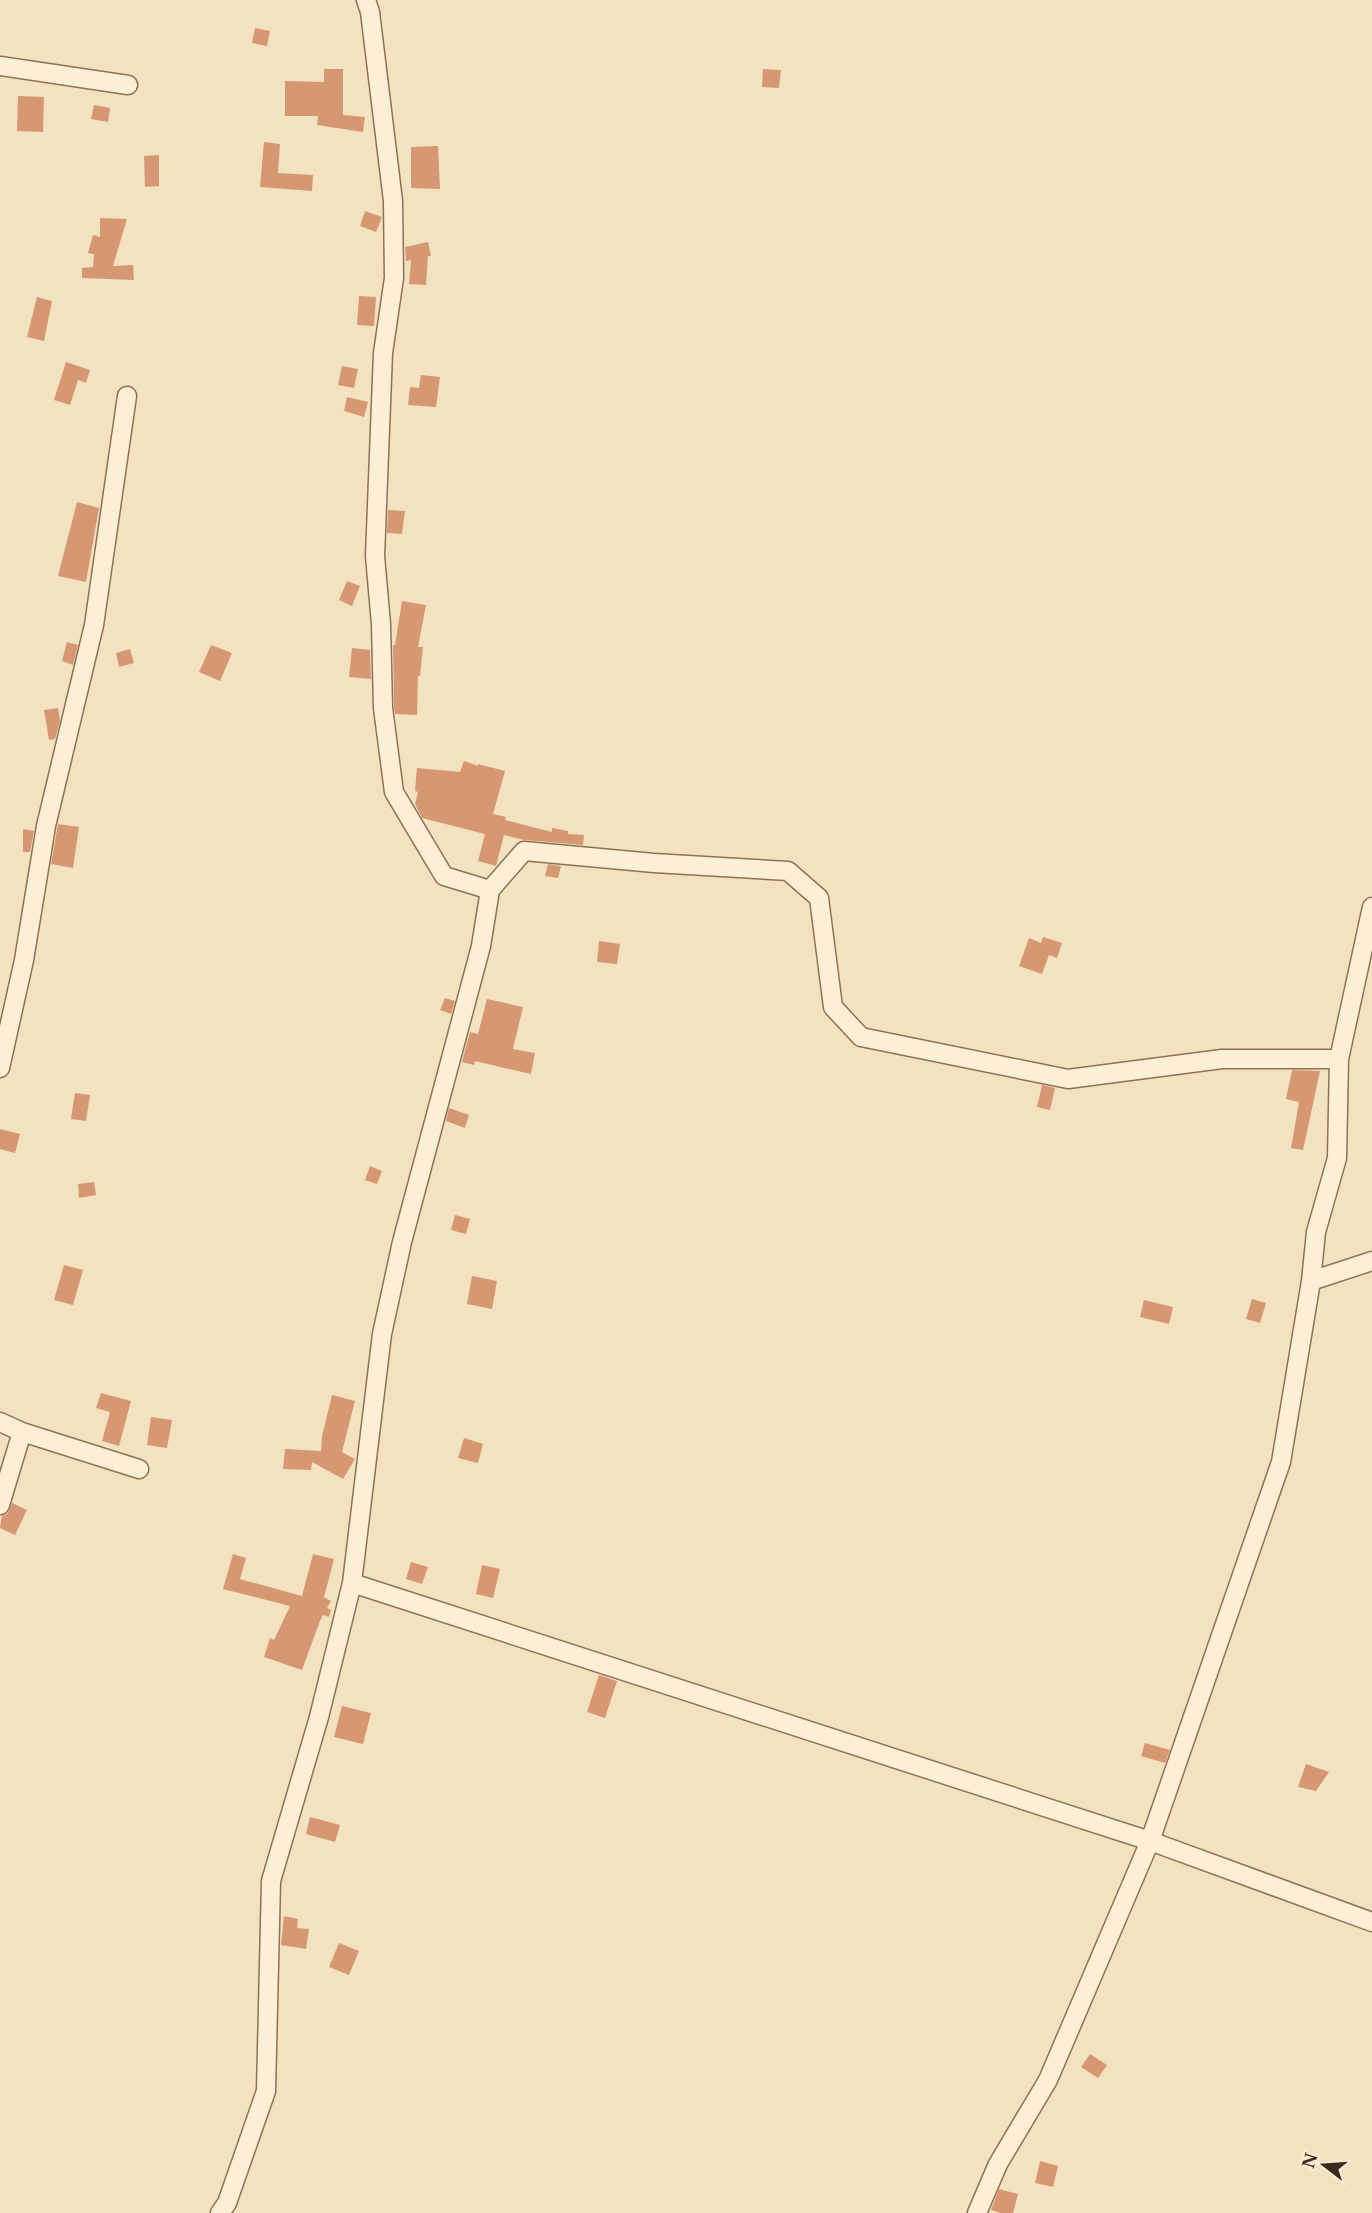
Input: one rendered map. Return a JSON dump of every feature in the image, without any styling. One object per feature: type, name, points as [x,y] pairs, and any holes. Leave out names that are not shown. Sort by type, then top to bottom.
[{"type":"street","points":[[366,0],[370,12],[393,201],[394,278],[383,353],[375,556],[381,624],[384,708],[394,792],[444,876],[490,890]]},
{"type":"street","points":[[0,66],[128,85]]},
{"type":"street","points":[[0,1068],[24,960],[46,826],[94,626],[127,396]]},
{"type":"street","points":[[220,2213],[227,2203],[266,2091],[271,1881],[319,1717],[352,1584],[382,1334],[402,1242],[481,946],[490,890],[524,851],[654,863],[788,871],[819,898],[833,1007],[861,1037],[1068,1079],[1222,1059],[1339,1059]]},
{"type":"street","points":[[977,2213],[998,2164],[1048,2080],[1150,1841],[1281,1462],[1311,1281],[1316,1232],[1337,1158],[1339,1059],[1372,907]]},
{"type":"street","points":[[1311,1281],[1372,1261]]},
{"type":"street","points":[[0,1422],[22,1432],[139,1469]]},
{"type":"street","points":[[0,1505],[22,1432]]},
{"type":"street","points":[[352,1584],[1150,1841],[1372,1922]]},
{"type":"building","points":[[255,28],[270,31],[267,46],[252,43]]},
{"type":"building","points":[[324,69],[343,69],[343,115],[365,117],[363,132],[317,125],[318,116],[285,116],[285,81],[324,82]]},
{"type":"building","points":[[763,69],[781,70],[779,88],[762,87]]},
{"type":"building","points":[[18,96],[44,97],[43,132],[17,131]]},
{"type":"building","points":[[94,105],[110,108],[108,122],[91,119]]},
{"type":"building","points":[[264,142],[280,144],[278,173],[313,175],[312,191],[260,187]]},
{"type":"building","points":[[438,146],[440,189],[411,188],[411,147]]},
{"type":"building","points":[[159,155],[159,186],[145,187],[144,156]]},
{"type":"building","points":[[365,211],[382,217],[376,232],[360,226]]},
{"type":"building","points":[[100,218],[127,219],[113,266],[133,265],[134,280],[82,278],[82,268],[93,267],[94,254],[88,253],[93,235],[100,237]]},
{"type":"building","points":[[428,242],[431,256],[428,256],[426,285],[409,284],[411,260],[406,261],[405,247]]},
{"type":"building","points":[[359,296],[376,297],[374,326],[357,325]]},
{"type":"building","points":[[37,297],[52,301],[44,341],[27,337]]},
{"type":"building","points":[[66,362],[90,370],[86,383],[78,380],[70,405],[54,400]]},
{"type":"building","points":[[342,366],[358,369],[354,388],[338,385]]},
{"type":"building","points":[[421,375],[440,377],[436,407],[408,405],[410,387],[419,388]]},
{"type":"building","points":[[347,397],[368,402],[364,417],[344,411]]},
{"type":"building","points":[[77,502],[99,508],[86,582],[58,576]]},
{"type":"building","points":[[388,510],[405,511],[402,534],[387,533]]},
{"type":"building","points":[[347,581],[360,586],[352,606],[339,600]]},
{"type":"building","points":[[402,601],[426,605],[418,647],[423,647],[420,676],[418,676],[417,715],[395,714],[394,707],[393,645],[395,645]]},
{"type":"building","points":[[67,642],[78,645],[73,665],[62,661]]},
{"type":"building","points":[[211,645],[232,653],[220,681],[199,672]]},
{"type":"building","points":[[352,648],[370,650],[371,679],[349,677]]},
{"type":"building","points":[[130,649],[134,663],[119,667],[116,653]]},
{"type":"building","points":[[58,708],[60,721],[55,739],[49,740],[44,710]]},
{"type":"building","points":[[464,761],[505,771],[493,814],[506,817],[505,820],[552,832],[552,828],[568,831],[568,834],[584,835],[583,845],[524,840],[504,835],[496,866],[478,861],[485,834],[422,818],[415,804],[418,792],[415,791],[417,768],[460,772]]},
{"type":"building","points":[[58,824],[79,827],[73,868],[51,864]]},
{"type":"building","points":[[23,829],[34,831],[30,852],[23,852]]},
{"type":"building","points":[[548,864],[561,866],[558,878],[545,876]]},
{"type":"building","points":[[1043,937],[1062,943],[1057,958],[1049,955],[1042,974],[1019,966],[1029,938],[1041,943]]},
{"type":"building","points":[[599,941],[620,944],[617,964],[597,962]]},
{"type":"building","points":[[445,998],[455,1001],[451,1014],[440,1010]]},
{"type":"building","points":[[487,999],[523,1007],[513,1049],[535,1053],[531,1074],[475,1061],[474,1065],[462,1062],[470,1032],[478,1034]]},
{"type":"building","points":[[1292,1070],[1320,1071],[1303,1150],[1291,1148],[1299,1102],[1286,1099]]},
{"type":"building","points":[[1042,1085],[1055,1088],[1050,1110],[1037,1107]]},
{"type":"building","points":[[75,1093],[90,1095],[86,1121],[71,1119]]},
{"type":"building","points":[[449,1108],[469,1115],[465,1128],[446,1121]]},
{"type":"building","points":[[0,1129],[20,1134],[15,1153],[0,1149]]},
{"type":"building","points":[[370,1166],[382,1171],[377,1184],[365,1180]]},
{"type":"building","points":[[94,1182],[96,1195],[79,1198],[78,1184]]},
{"type":"building","points":[[455,1215],[470,1219],[466,1234],[451,1230]]},
{"type":"building","points":[[64,1265],[83,1270],[73,1305],[54,1300]]},
{"type":"building","points":[[472,1276],[497,1281],[492,1309],[467,1304]]},
{"type":"building","points":[[1252,1299],[1266,1303],[1260,1323],[1246,1319]]},
{"type":"building","points":[[1144,1300],[1173,1307],[1169,1324],[1140,1317]]},
{"type":"building","points":[[101,1393],[131,1401],[119,1446],[102,1441],[110,1412],[96,1408]]},
{"type":"building","points":[[332,1395],[355,1401],[342,1452],[355,1459],[343,1479],[312,1462],[311,1470],[283,1469],[285,1449],[321,1451],[322,1436]]},
{"type":"building","points":[[151,1417],[172,1420],[167,1448],[147,1445]]},
{"type":"building","points":[[464,1438],[483,1444],[478,1463],[458,1458]]},
{"type":"building","points":[[12,1503],[27,1510],[15,1535],[0,1528],[2,1516],[8,1513]]},
{"type":"building","points":[[233,1554],[246,1558],[240,1579],[302,1596],[313,1554],[334,1559],[324,1597],[331,1601],[327,1608],[331,1610],[329,1617],[323,1615],[302,1670],[264,1657],[270,1638],[274,1640],[290,1606],[223,1589]]},
{"type":"building","points":[[411,1562],[428,1567],[422,1584],[406,1579]]},
{"type":"building","points":[[482,1565],[500,1569],[493,1598],[476,1594]]},
{"type":"building","points":[[599,1675],[617,1681],[605,1718],[587,1712]]},
{"type":"building","points":[[342,1706],[371,1713],[363,1744],[334,1737]]},
{"type":"building","points":[[1145,1743],[1170,1750],[1165,1763],[1141,1756]]},
{"type":"building","points":[[1306,1764],[1329,1772],[1316,1791],[1298,1787]]},
{"type":"building","points":[[310,1817],[340,1825],[335,1842],[306,1834]]},
{"type":"building","points":[[284,1916],[298,1919],[297,1928],[309,1929],[306,1949],[281,1945]]},
{"type":"building","points":[[339,1943],[359,1951],[349,1975],[329,1967]]},
{"type":"building","points":[[1090,2054],[1107,2065],[1098,2078],[1081,2067]]},
{"type":"building","points":[[1040,2161],[1058,2166],[1053,2187],[1035,2183]]},
{"type":"building","points":[[999,2189],[1018,2194],[1013,2213],[991,2210]]}]
